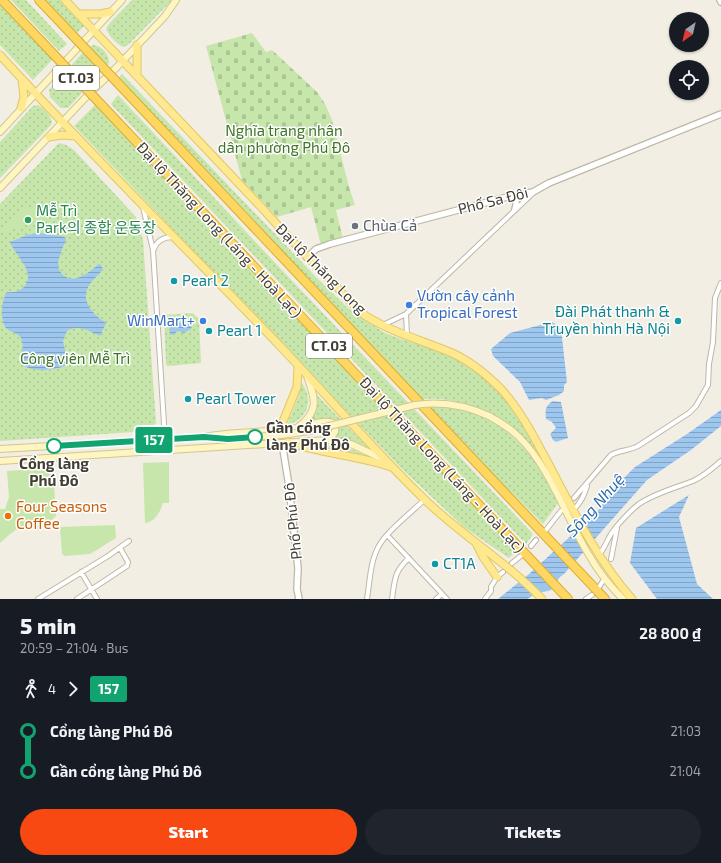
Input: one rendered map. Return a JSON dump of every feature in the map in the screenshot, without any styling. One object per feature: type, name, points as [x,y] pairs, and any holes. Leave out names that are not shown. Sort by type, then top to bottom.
[{"type":"highway","name":"Đại lộ Thăng Long (Láng - Hoà Lạc)","points":[[2,0],[568,599]]},
{"type":"highway","name":"Đại lộ Thăng Long (Láng - Hoà Lạc)","points":[[39,0],[605,599]]},
{"type":"main road","name":"Đại lộ Thăng Long","points":[[65,0],[258,203],[307,258],[352,305],[383,325],[453,354],[466,361],[492,380],[501,389],[521,414],[594,548],[618,584],[632,599]]},
{"type":"main road","points":[[0,132],[122,0]]},
{"type":"main road","points":[[0,188],[88,95],[123,61],[165,16],[176,0]]},
{"type":"main road","points":[[78,14],[100,14],[110,12]]},
{"type":"main road","points":[[137,46],[137,76]]},
{"type":"main road","points":[[0,55],[63,123],[298,366],[424,500],[519,577],[541,598]]},
{"type":"main road","points":[[22,79],[24,97],[22,108]]},
{"type":"main road","points":[[49,137],[62,135],[76,136]]},
{"type":"main road","points":[[280,429],[297,387],[298,366]]},
{"type":"main road","points":[[296,428],[309,418],[314,406],[314,395],[307,376]]},
{"type":"main road","points":[[204,437],[228,439],[282,435],[309,431],[407,407],[426,404],[458,406],[473,409],[489,416],[512,430],[540,462],[589,556],[610,585],[623,599]]},
{"type":"main road","points":[[0,449],[204,437],[220,434],[296,428],[327,421],[333,423],[336,430],[328,440]]},
{"type":"main road","points":[[0,461],[328,440],[352,444],[385,460]]},
{"type":"main road","points":[[285,443],[307,449],[370,460],[392,467]]},
{"type":"main road","points":[[71,445],[72,457]]},
{"type":"main road","points":[[476,543],[482,557],[500,574]]},
{"type":"street","name":"Phố Sa Đôi","points":[[307,258],[316,249],[337,242],[533,192],[549,183],[721,114]]},
{"type":"street","points":[[383,325],[406,314],[533,192]]},
{"type":"street","points":[[510,197],[514,198],[517,203],[515,209]]},
{"type":"street","points":[[141,203],[154,250],[165,439]]},
{"type":"street","points":[[154,250],[155,245],[159,241],[164,238],[174,237]]},
{"type":"street","points":[[574,498],[611,455],[616,452],[629,450],[638,446],[690,413],[699,401],[708,385],[709,364],[713,342],[715,298],[721,283]]},
{"type":"street","points":[[406,314],[407,335]]},
{"type":"street","name":"Phố Phú Đô","points":[[285,443],[298,568],[297,590],[299,599]]},
{"type":"street","points":[[599,556],[612,533],[626,516],[639,504],[706,474],[721,461]]},
{"type":"street","points":[[573,510],[579,504],[584,495],[588,483]]},
{"type":"street","points":[[368,599],[374,557],[380,543],[424,500]]},
{"type":"street","points":[[546,530],[561,511]]},
{"type":"street","points":[[611,559],[617,527]]},
{"type":"street","points":[[387,535],[447,599]]},
{"type":"street","points":[[531,546],[536,540]]},
{"type":"street","points":[[38,599],[129,541]]},
{"type":"street","points":[[77,599],[127,566],[128,562],[120,548]]},
{"type":"street","points":[[512,563],[522,555]]},
{"type":"street","points":[[392,599],[396,574],[401,565],[409,558]]},
{"type":"street","points":[[81,572],[97,599]]},
{"type":"street","points":[[485,599],[500,574]]},
{"type":"street","points":[[599,587],[603,581]]},
{"type":"street","points":[[436,599],[442,594]]},
{"type":"street","points":[[586,599],[592,595]]},
{"type":"green space","points":[[11,0],[26,0],[67,44],[59,51]]},
{"type":"green space","points":[[40,0],[60,0],[84,26],[74,36]]},
{"type":"green space","points":[[132,0],[172,0],[129,44],[124,47],[114,40],[106,29]]},
{"type":"green space","points":[[0,4],[53,59],[33,80],[0,45]]},
{"type":"green space","name":"Nghĩa trang nhân dân phường Phú Đô","points":[[252,33],[266,52],[272,50],[317,92],[325,104],[332,120],[355,205],[336,210],[343,239],[321,245],[311,207],[277,217],[242,180],[206,46]]},
{"type":"green space","points":[[96,45],[104,51],[108,57],[109,63],[68,108],[61,108],[50,97],[49,90],[86,49]]},
{"type":"green space","points":[[122,74],[316,277],[350,310],[385,333],[441,352],[460,361],[477,372],[499,391],[521,419],[564,500],[545,467],[526,440],[501,419],[485,411],[449,400],[420,400],[118,78]]},
{"type":"green space","points":[[118,95],[533,534],[526,544],[111,104]]},
{"type":"green space","points":[[98,102],[516,551],[509,558],[465,528],[401,468],[74,126]]},
{"type":"green space","points":[[37,105],[42,107],[48,114],[52,121],[51,125],[0,178],[0,142],[33,106]]},
{"type":"green space","name":"Công viên Mễ Trì","points":[[59,143],[74,150],[136,217],[143,240],[156,423],[149,431],[0,441],[0,204]]},
{"type":"green space","name":"Mễ Trì Park의 종합 운동장","points":[[39,205],[47,209],[48,217],[46,222],[25,225],[5,233],[3,230],[13,217],[23,210]]},
{"type":"green space","points":[[192,313],[199,320],[201,363],[168,366],[166,365],[164,315]]},
{"type":"green space","points":[[302,383],[308,396],[307,408],[300,419],[287,425],[298,398]]},
{"type":"green space","points":[[317,395],[367,447],[349,440],[334,438],[338,432],[339,426],[308,423],[316,410],[318,403]]},
{"type":"green space","points":[[426,407],[455,409],[480,416],[503,429],[524,448],[535,460],[559,502],[543,524]]},
{"type":"green space","points":[[321,445],[346,448],[357,451],[368,457],[308,446]]},
{"type":"green space","points":[[169,462],[169,503],[163,503],[159,513],[154,519],[145,523],[143,463]]},
{"type":"green space","points":[[53,468],[56,516],[39,531],[32,523],[27,524],[14,531],[0,543],[0,509],[5,509],[9,497],[7,471]]},
{"type":"green space","points":[[115,525],[116,538],[90,554],[65,556],[62,554],[60,527]]},
{"type":"water","points":[[39,233],[65,237],[66,240],[58,265],[62,274],[68,278],[72,279],[82,276],[100,264],[103,269],[90,284],[86,296],[92,311],[106,323],[100,336],[88,330],[79,328],[67,331],[63,341],[68,364],[58,368],[44,370],[30,368],[20,363],[23,347],[21,338],[6,328],[2,315],[3,300],[7,292],[16,292],[22,289],[28,276],[24,264],[10,242],[27,235]]},
{"type":"water","points":[[552,322],[561,329],[567,382],[564,385],[564,391],[559,395],[546,400],[542,398],[529,400],[520,382],[493,356],[491,349],[510,333]]},
{"type":"water","points":[[169,323],[190,323],[192,325],[191,329],[184,333],[178,331],[170,335]]},
{"type":"water","points":[[553,401],[561,402],[568,438],[556,442],[550,434],[556,428],[552,422],[546,419],[547,407]]},
{"type":"water","points":[[721,410],[721,426],[691,450],[647,480],[564,574],[544,589],[527,599],[498,599],[529,574],[596,513],[614,488],[635,467],[687,434]]},
{"type":"water","points":[[689,495],[679,517],[697,584],[713,599],[657,599],[630,563],[636,528]]},
{"type":"waterway","name":"Sông Nhuệ","points":[[536,590],[549,587],[555,578]]},
{"type":"bus line","name":"157","points":[[54,446],[204,437],[228,439],[255,437]]},
{"type":"place","name":"Mễ Trì Park의 종합 운동장","points":[[28,220]]},
{"type":"place","name":"Chùa Cả","points":[[355,226]]},
{"type":"place","name":"Pearl 2","points":[[174,281]]},
{"type":"place","name":"Vườn cây cảnh Tropical Forest","points":[[409,305]]},
{"type":"place","name":"WinMart+","points":[[203,321]]},
{"type":"place","name":"Đài Phát thanh & Truyền hình Hà Nội","points":[[678,321]]},
{"type":"place","name":"Pearl 1","points":[[209,331]]},
{"type":"place","name":"Pearl Tower","points":[[188,399]]},
{"type":"place","name":"Gần cổng làng Phú Đô","points":[[255,437]]},
{"type":"place","name":"Cổng làng Phú Đô","points":[[54,446]]},
{"type":"place","name":"Four Seasons Coffee","points":[[8,516]]},
{"type":"place","name":"CT1A","points":[[435,564]]}]
